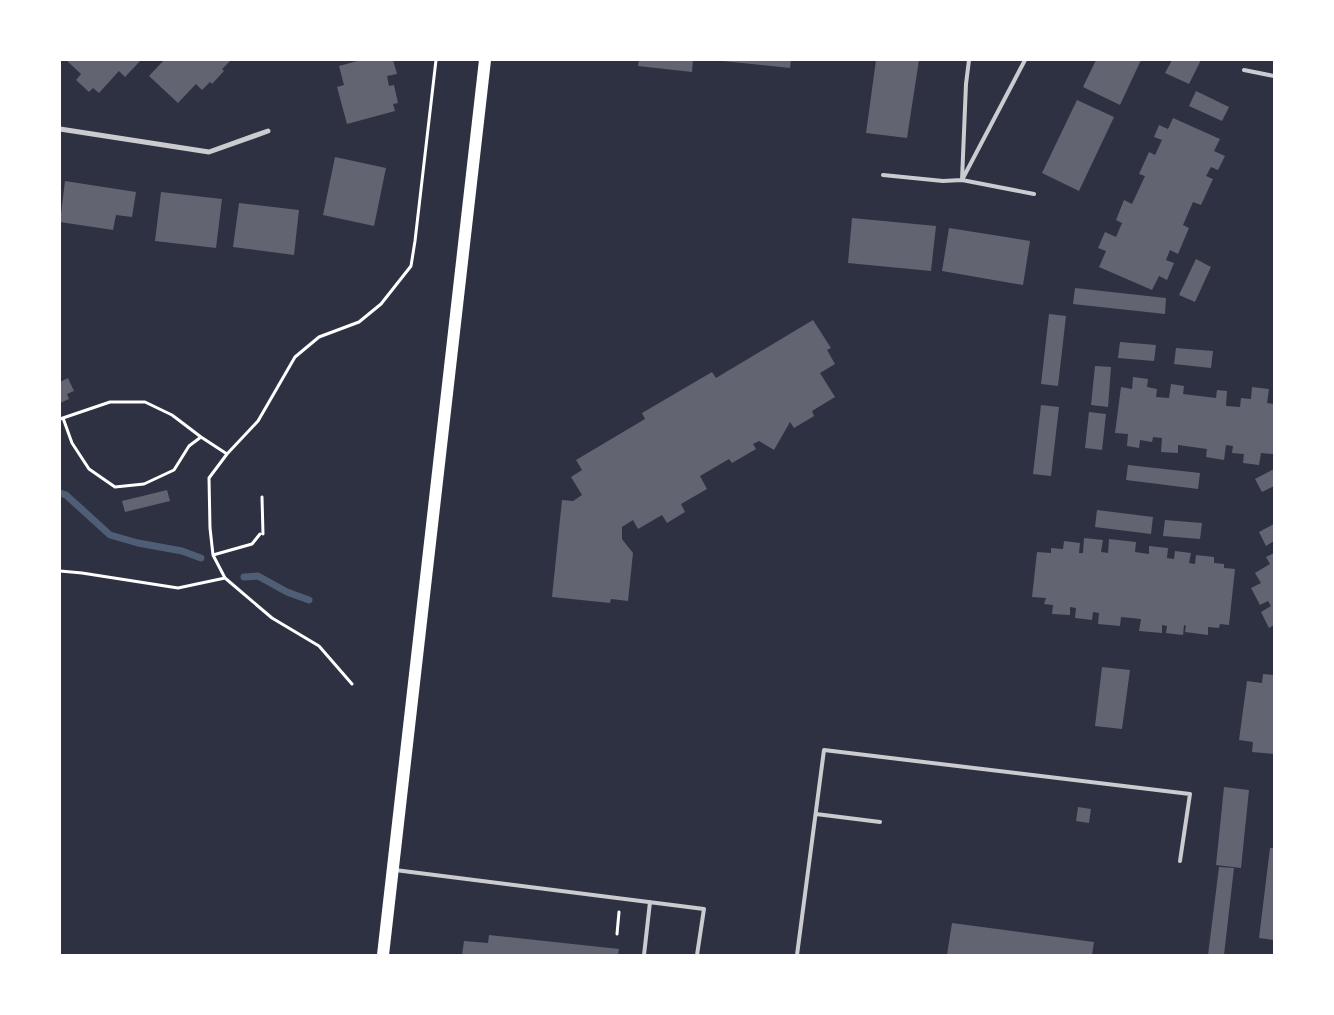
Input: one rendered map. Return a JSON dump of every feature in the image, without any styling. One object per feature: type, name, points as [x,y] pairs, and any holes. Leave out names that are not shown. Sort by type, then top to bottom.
[{"type":"main road","points":[[384,955],[485,60]]},
{"type":"street","points":[[60,129],[209,152],[268,131]]},
{"type":"lane","points":[[962,180],[966,84],[969,60]]},
{"type":"lane","points":[[962,180],[1025,60]]},
{"type":"lane","points":[[1244,70],[1274,76]]},
{"type":"lane","points":[[883,175],[942,181],[962,180],[1034,194]]},
{"type":"lane","points":[[797,955],[824,750],[1190,794],[1180,861]]},
{"type":"lane","points":[[816,814],[880,822]]},
{"type":"lane","points":[[393,870],[704,909],[697,955]]},
{"type":"lane","points":[[644,955],[650,902]]},
{"type":"path","points":[[352,684],[319,646],[272,618],[225,578],[213,555],[210,528],[209,478],[227,454],[258,421],[296,357],[319,337],[359,322],[382,304],[411,266],[436,60]]},
{"type":"path","points":[[201,437],[189,446],[174,470],[144,484],[115,487],[89,469],[72,443],[61,419],[110,402],[145,402],[172,415],[227,454]]},
{"type":"path","points":[[213,555],[252,544],[262,534],[262,497]]},
{"type":"path","points":[[60,572],[82,573],[178,588],[225,578]]},
{"type":"path","points":[[616,934],[620,898]]},
{"type":"building","points":[[66,60],[141,60],[125,77],[119,71],[99,93],[93,88],[89,92],[76,80],[81,74]]},
{"type":"building","points":[[164,60],[231,60],[212,84],[210,82],[202,90],[196,84],[178,103],[149,76]]},
{"type":"building","points":[[361,60],[393,60],[397,74],[387,76],[389,86],[394,85],[398,103],[393,104],[395,111],[347,124],[337,87],[344,85],[339,66]]},
{"type":"building","points":[[639,60],[693,60],[692,72],[638,66]]},
{"type":"building","points":[[722,60],[791,60],[790,68]]},
{"type":"building","points":[[876,60],[919,60],[907,138],[866,133]]},
{"type":"building","points":[[1096,60],[1141,60],[1120,105],[1083,87]]},
{"type":"building","points":[[1172,60],[1201,60],[1189,84],[1165,73]]},
{"type":"building","points":[[1196,91],[1229,107],[1222,121],[1189,106]]},
{"type":"building","points":[[1077,100],[1114,117],[1079,191],[1042,173]]},
{"type":"building","points":[[1173,118],[1220,139],[1214,151],[1225,156],[1218,170],[1211,167],[1206,176],[1213,179],[1201,205],[1193,202],[1183,225],[1189,228],[1178,254],[1170,250],[1166,260],[1174,263],[1167,280],[1159,276],[1152,290],[1099,267],[1106,251],[1098,248],[1105,232],[1116,237],[1122,223],[1116,220],[1124,200],[1132,204],[1145,176],[1139,174],[1149,152],[1155,155],[1162,140],[1154,137],[1159,125],[1168,129]]},
{"type":"building","points":[[335,157],[386,168],[374,226],[323,215]]},
{"type":"building","points":[[65,181],[136,192],[132,217],[116,215],[113,230],[60,222]]},
{"type":"building","points":[[161,192],[222,199],[216,248],[155,241]]},
{"type":"building","points":[[239,203],[299,210],[294,255],[233,247]]},
{"type":"building","points":[[852,218],[936,226],[931,271],[848,263]]},
{"type":"building","points":[[949,228],[1030,241],[1023,285],[942,271]]},
{"type":"building","points":[[1196,259],[1211,267],[1195,302],[1179,295]]},
{"type":"building","points":[[1075,288],[1166,298],[1165,314],[1073,304]]},
{"type":"building","points":[[1049,314],[1066,316],[1058,386],[1041,384]]},
{"type":"building","points":[[813,320],[831,348],[827,350],[835,364],[820,373],[835,397],[812,411],[814,416],[794,428],[790,422],[774,450],[759,441],[753,444],[756,449],[732,463],[729,459],[700,476],[707,489],[681,504],[685,512],[667,523],[662,515],[638,529],[633,520],[622,527],[622,539],[633,553],[628,601],[611,599],[610,603],[552,597],[562,500],[573,501],[582,495],[571,477],[582,470],[576,460],[645,419],[642,413],[712,372],[716,378]]},
{"type":"building","points":[[1120,342],[1156,345],[1154,361],[1118,358]]},
{"type":"building","points":[[1176,348],[1213,351],[1211,368],[1174,364]]},
{"type":"building","points":[[1095,366],[1111,367],[1108,407],[1091,405]]},
{"type":"building","points":[[1133,377],[1148,379],[1147,387],[1157,389],[1156,397],[1169,398],[1171,384],[1184,386],[1183,394],[1216,398],[1217,390],[1227,391],[1226,406],[1240,407],[1241,398],[1251,399],[1252,387],[1269,389],[1267,403],[1274,404],[1273,454],[1261,453],[1259,465],[1243,463],[1244,454],[1232,453],[1233,446],[1226,445],[1224,460],[1206,457],[1207,449],[1178,445],[1178,453],[1161,452],[1162,438],[1153,437],[1152,442],[1140,440],[1139,448],[1127,446],[1128,434],[1115,433],[1121,387],[1132,389]]},
{"type":"building","points":[[68,378],[74,391],[67,394],[69,399],[60,403],[60,382]]},
{"type":"building","points":[[1041,405],[1059,407],[1051,476],[1033,474]]},
{"type":"building","points":[[1089,412],[1106,414],[1102,450],[1085,448]]},
{"type":"building","points":[[1128,465],[1200,473],[1198,489],[1126,480]]},
{"type":"building","points":[[1274,469],[1274,486],[1262,492],[1255,479]]},
{"type":"building","points":[[167,490],[170,501],[125,512],[122,501]]},
{"type":"building","points":[[1097,510],[1153,517],[1151,534],[1095,527]]},
{"type":"building","points":[[1165,520],[1202,523],[1200,539],[1163,536]]},
{"type":"building","points":[[1274,524],[1274,541],[1266,546],[1259,532]]},
{"type":"building","points":[[1084,538],[1103,540],[1101,552],[1108,553],[1109,539],[1136,542],[1135,552],[1149,554],[1149,546],[1168,548],[1167,558],[1174,559],[1175,551],[1191,553],[1189,563],[1195,564],[1196,555],[1214,557],[1214,563],[1224,564],[1224,568],[1235,569],[1229,625],[1220,624],[1219,628],[1208,627],[1208,635],[1185,632],[1186,626],[1184,625],[1183,635],[1166,633],[1167,626],[1162,625],[1162,633],[1139,631],[1141,619],[1121,617],[1120,626],[1098,624],[1099,613],[1093,612],[1092,620],[1075,618],[1076,608],[1070,607],[1070,615],[1052,614],[1053,605],[1044,604],[1046,598],[1032,597],[1037,552],[1051,553],[1051,548],[1063,549],[1064,541],[1080,543],[1079,553],[1083,553]]},
{"type":"building","points":[[1274,553],[1274,625],[1269,628],[1261,612],[1271,606],[1268,601],[1260,605],[1251,588],[1261,583],[1255,573],[1270,564],[1266,557]]},
{"type":"building","points":[[1102,667],[1130,670],[1122,729],[1095,726]]},
{"type":"building","points":[[1263,674],[1274,675],[1274,754],[1252,752],[1253,742],[1239,740],[1247,681],[1262,683]]},
{"type":"building","points":[[1224,787],[1249,790],[1241,868],[1216,865]]},
{"type":"building","points":[[1078,807],[1091,809],[1089,823],[1076,821]]},
{"type":"building","points":[[1270,848],[1274,848],[1274,940],[1259,938]]},
{"type":"building","points":[[1219,867],[1234,868],[1224,955],[1208,955]]},
{"type":"building","points":[[952,923],[1094,942],[1092,955],[947,955]]},
{"type":"building","points":[[489,935],[619,949],[618,955],[462,955],[464,941],[488,943]]},
{"type":"waterway","points":[[60,493],[66,495],[110,535],[138,543],[182,551],[201,558]]},
{"type":"waterway","points":[[244,577],[258,576],[287,592],[309,600]]}]
